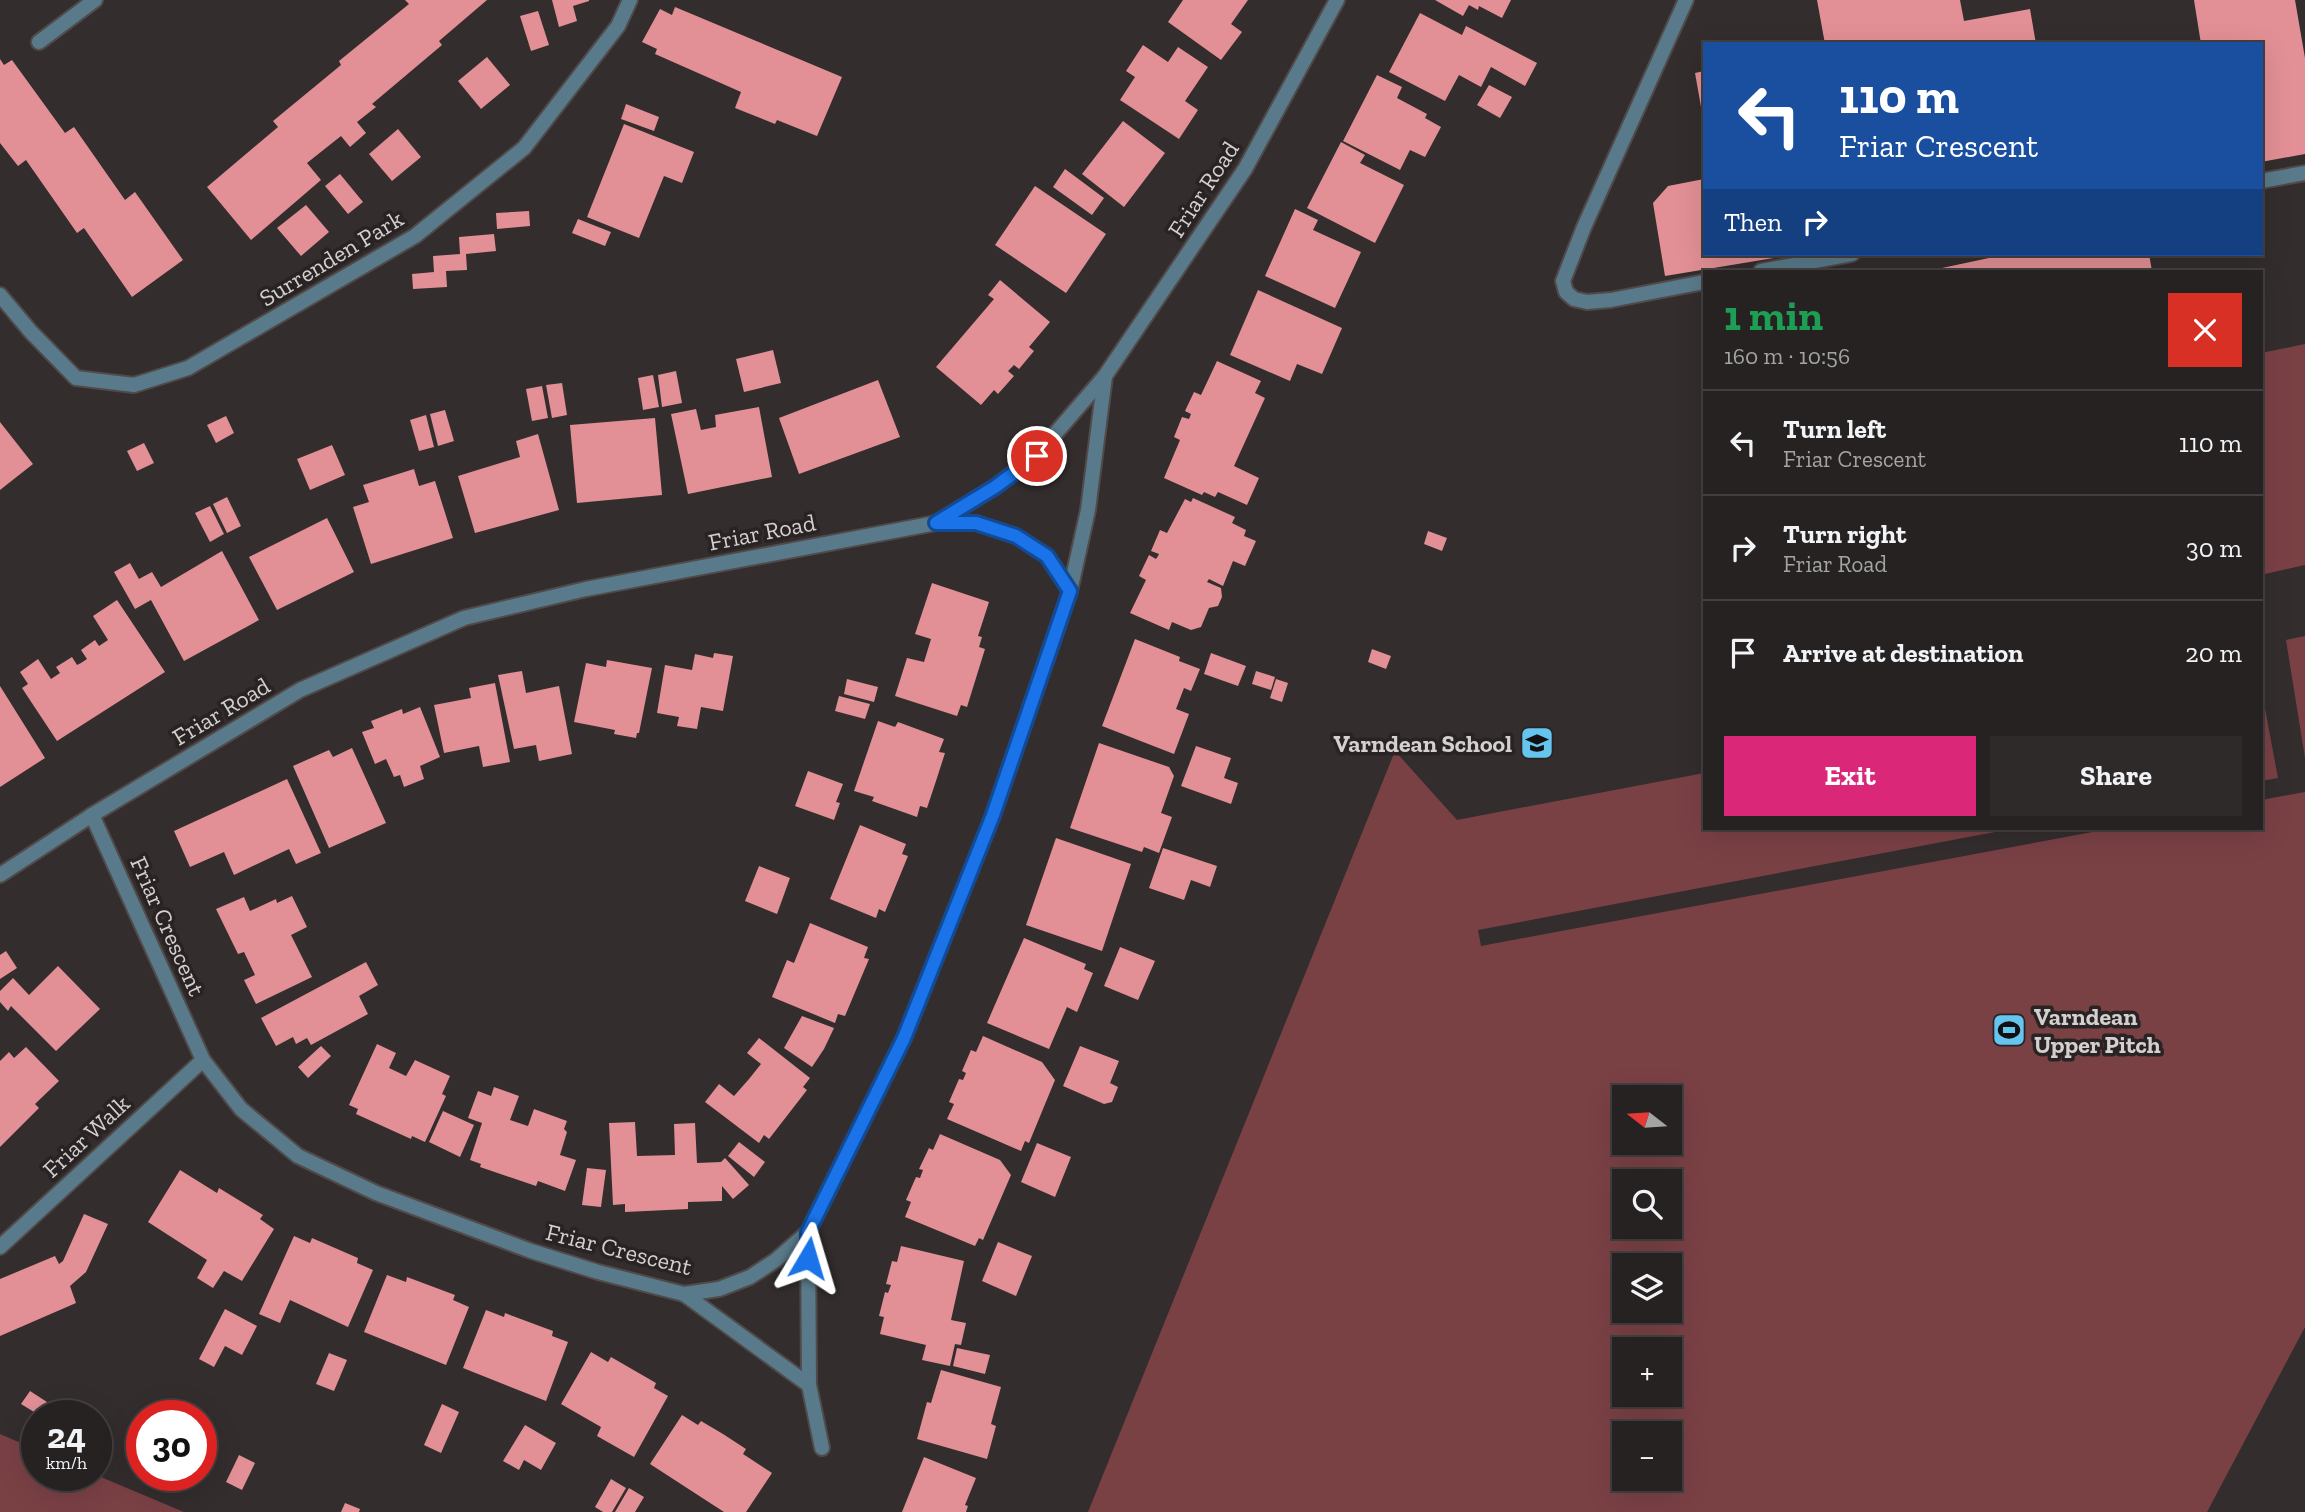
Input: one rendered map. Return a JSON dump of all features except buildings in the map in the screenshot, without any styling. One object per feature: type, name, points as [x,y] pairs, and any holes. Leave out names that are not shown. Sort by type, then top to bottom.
[{"type":"street","points":[[39,42],[95,0]]},
{"type":"street","name":"Surrenden Park","points":[[0,295],[76,378],[134,385],[188,368],[415,236],[524,148],[618,26],[630,0]]},
{"type":"street","name":"Friar Road","points":[[0,876],[92,815],[300,690],[464,618],[586,589],[936,523],[995,487],[1037,456],[1105,376],[1245,169],[1337,0]]},
{"type":"street","points":[[1686,0],[1584,227],[1563,282],[1566,292],[1574,299],[1587,302],[1703,282]]},
{"type":"street","points":[[2263,181],[2305,173]]},
{"type":"street","points":[[1766,270],[1841,256]]},
{"type":"street","name":"Friar Crescent","points":[[92,815],[203,1060],[241,1109],[298,1156],[376,1193],[531,1251],[598,1272],[684,1294],[719,1289],[750,1277],[776,1260],[808,1232],[904,1038],[993,815],[1070,591],[1088,510],[1105,376]]},
{"type":"street","points":[[936,523],[976,523],[1016,536],[1047,556],[1070,591]]},
{"type":"street","name":"Friar Walk","points":[[0,1247],[203,1060]]},
{"type":"street","points":[[808,1232],[809,1385],[822,1448]]},
{"type":"street","points":[[684,1294],[809,1385]]},
{"type":"shaded area","points":[[2305,344],[2305,565],[2263,575],[2263,353]]},
{"type":"shaded area","points":[[2305,636],[2305,758],[2286,640]]},
{"type":"shaded area","points":[[2263,698],[2278,778],[2263,781]]},
{"type":"shaded area","name":"Varndean School","points":[[1395,751],[1457,820],[1703,773],[1703,830],[2005,830],[1478,930],[1481,946],[2103,830],[2263,830],[2263,800],[2305,792],[2305,1327],[2207,1512],[1088,1512]]},
{"type":"shaded area","points":[[0,1434],[21,1443],[21,1491],[112,1491],[112,1482],[126,1488],[126,1491],[134,1491],[184,1512],[0,1512]]},
{"type":"place","name":"Varndean School","points":[[1537,743]]},
{"type":"place","name":"Varndean Upper Pitch","points":[[2009,1030]]},
{"type":"route","points":[[808,1258],[808,1232],[904,1038],[993,815],[1070,591],[1047,556],[1016,536],[976,523],[936,523],[995,487],[1037,456]]}]
